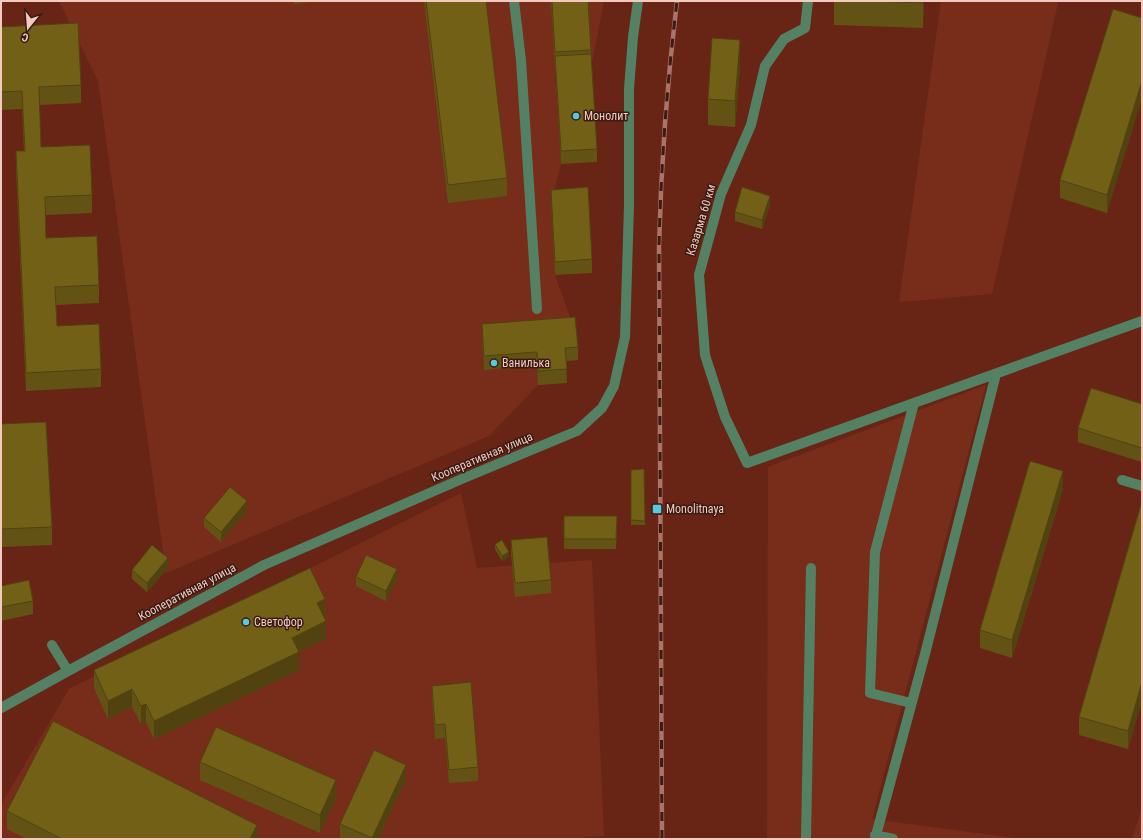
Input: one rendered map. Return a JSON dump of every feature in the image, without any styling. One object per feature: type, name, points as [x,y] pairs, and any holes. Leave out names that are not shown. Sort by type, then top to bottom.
[{"type":"street","points":[[514,1],[521,68],[537,309]]},
{"type":"street","name":"Кооперативная улица","points":[[1,708],[68,670],[264,565],[464,478],[577,431],[602,408],[614,386],[625,337],[629,206],[629,89],[633,37],[638,1]]},
{"type":"street","name":"Казарма 60 км","points":[[808,1],[805,28],[784,39],[765,66],[751,124],[721,194],[699,275],[705,355],[725,417],[748,463],[914,403]]},
{"type":"street","points":[[911,703],[870,693],[875,552],[914,403],[1142,321]]},
{"type":"street","points":[[893,839],[875,837],[996,374]]},
{"type":"street","points":[[1122,480],[1142,486]]},
{"type":"street","points":[[806,839],[811,568]]},
{"type":"street","points":[[52,646],[68,670]]},
{"type":"shaded area","points":[[59,1],[604,1],[591,68],[555,70],[561,164],[551,203],[555,275],[575,331],[578,360],[565,361],[567,383],[538,385],[489,436],[166,573],[98,81]]},
{"type":"shaded area","points":[[941,1],[1054,1],[1058,3],[992,294],[899,302]]},
{"type":"shaded area","points":[[986,385],[872,819],[1021,839],[767,839],[768,467]]},
{"type":"shaded area","points":[[461,493],[477,568],[592,560],[604,836],[567,839],[1,839],[1,805],[69,689]]},
{"type":"shaded area","points":[[1142,807],[1142,839],[1132,839]]},
{"type":"building","points":[[426,1],[486,1],[507,178],[448,185]]},
{"type":"building","points":[[552,1],[588,1],[591,50],[555,52]]},
{"type":"building","points":[[869,1],[923,1],[923,3]]},
{"type":"building","points":[[1113,9],[1142,18],[1142,81],[1107,195],[1060,180]]},
{"type":"building","points":[[78,23],[81,85],[39,87],[41,147],[90,145],[92,195],[45,197],[46,238],[97,236],[99,285],[55,287],[57,326],[99,324],[101,369],[26,373],[16,151],[25,151],[22,91],[1,92],[1,27]]},
{"type":"building","points":[[712,38],[740,40],[735,101],[708,99]]},
{"type":"building","name":"Монолит","points":[[591,54],[597,149],[561,151],[555,56]]},
{"type":"building","points":[[588,187],[592,259],[555,262],[551,190]]},
{"type":"building","points":[[742,187],[770,196],[762,220],[735,212]]},
{"type":"building","points":[[575,317],[578,347],[565,348],[567,369],[538,371],[537,352],[484,356],[482,324]]},
{"type":"building","points":[[1091,388],[1142,404],[1142,448],[1078,428]]},
{"type":"building","points":[[46,422],[52,527],[1,529],[1,424]]},
{"type":"building","points":[[1030,461],[1063,471],[1012,640],[980,630]]},
{"type":"building","points":[[644,469],[645,521],[631,520],[631,470]]},
{"type":"building","points":[[230,487],[247,501],[221,532],[204,518]]},
{"type":"building","points":[[1142,501],[1142,682],[1128,731],[1079,717]]},
{"type":"building","points":[[564,516],[617,516],[616,539],[564,539]]},
{"type":"building","points":[[547,537],[551,580],[515,583],[511,540]]},
{"type":"building","points":[[502,540],[509,552],[502,556],[495,544]]},
{"type":"building","points":[[152,545],[168,558],[147,583],[132,570]]},
{"type":"building","points":[[366,555],[397,569],[386,591],[356,577]]},
{"type":"building","points":[[310,568],[325,599],[317,603],[326,621],[292,638],[299,652],[154,721],[146,704],[141,706],[132,689],[108,701],[94,670]]},
{"type":"building","points":[[29,580],[33,601],[1,607],[1,586]]},
{"type":"building","points":[[471,682],[478,767],[449,770],[445,724],[435,725],[432,686]]},
{"type":"building","points":[[53,721],[257,825],[250,839],[62,839],[7,811]]},
{"type":"building","points":[[216,727],[336,780],[320,815],[200,762]]},
{"type":"building","points":[[374,750],[406,765],[372,838],[340,824]]},
{"type":"railway","points":[[662,839],[659,246],[665,124],[677,1]]},
{"type":"place","name":"Монолит","points":[[576,116]]},
{"type":"place","name":"Ванилька","points":[[494,363]]},
{"type":"place","name":"Monolitnaya","points":[[657,509]]},
{"type":"place","name":"Светофор","points":[[246,622]]}]
